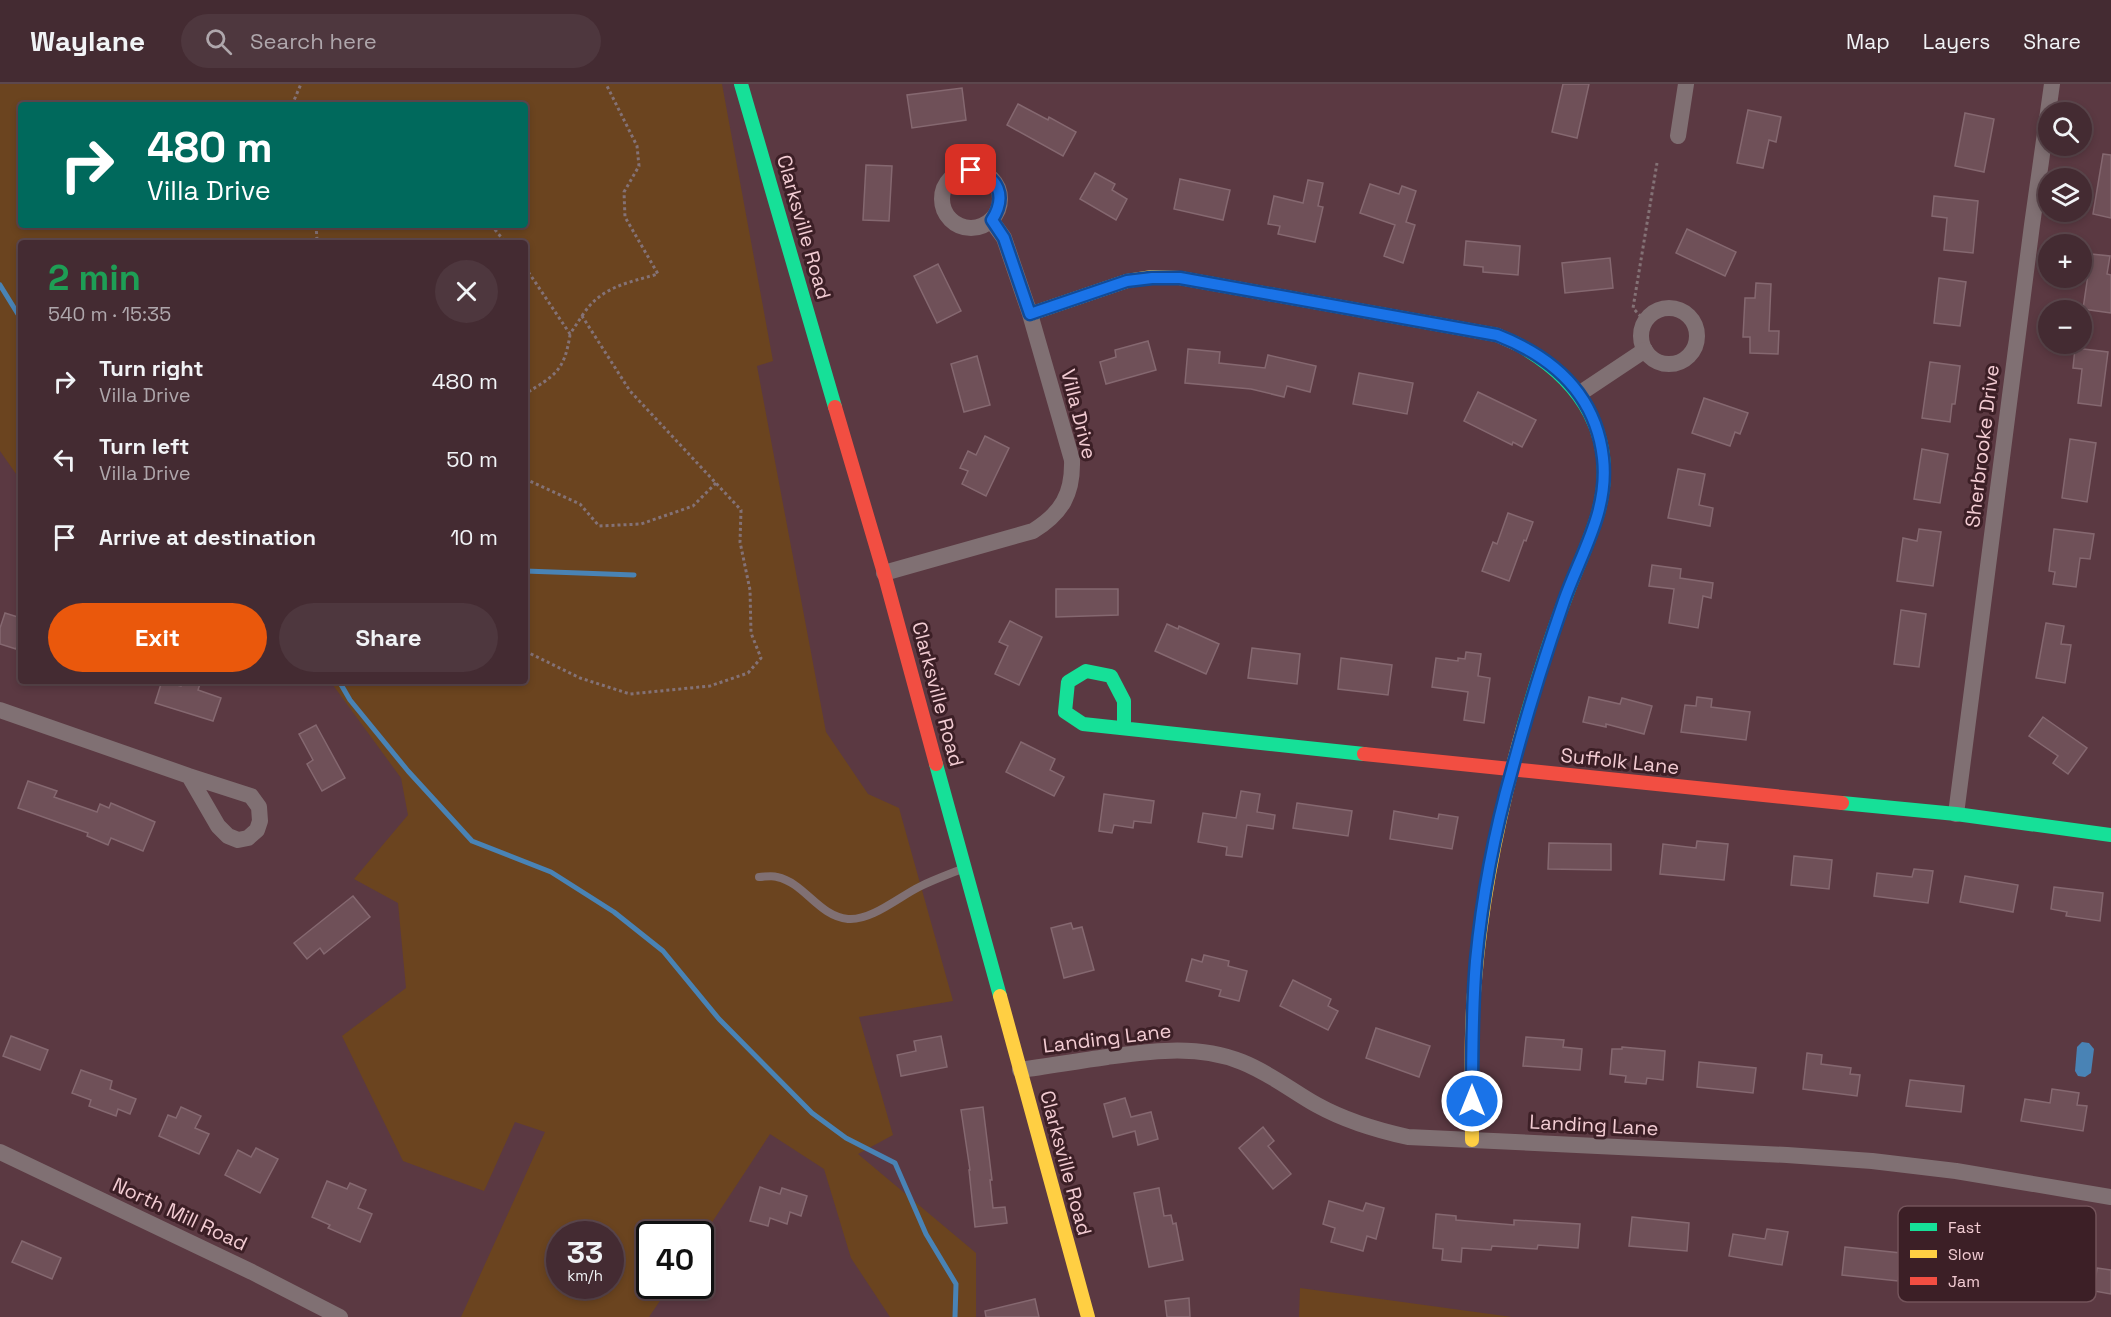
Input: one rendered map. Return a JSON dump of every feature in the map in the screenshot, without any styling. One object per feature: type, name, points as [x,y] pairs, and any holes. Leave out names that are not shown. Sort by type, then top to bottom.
[{"type":"street","name":"Clarksville Road","points":[[741,84],[884,573],[1088,1317]]},
{"type":"street","points":[[1678,136],[1686,84]]},
{"type":"street","name":"Sherbrooke Drive","points":[[1956,814],[2052,84]]},
{"type":"street","name":"Villa Drive","points":[[884,573],[1033,531],[1060,509],[1068,493],[1072,475],[1072,460],[1030,314],[1004,238],[992,220]]},
{"type":"street","points":[[1030,314],[1127,281],[1180,278],[1497,335],[1523,345],[1545,358],[1564,375],[1579,394],[1590,414],[1598,433],[1603,458],[1604,483],[1600,511],[1592,536],[1568,589],[1551,639],[1512,770],[1486,889],[1476,960],[1472,1032],[1472,1140]]},
{"type":"street","points":[[1671,308],[1688,315],[1694,323],[1696,332],[1693,350],[1687,357],[1669,364],[1651,358],[1645,350],[1641,336],[1645,321],[1655,312],[1671,308]]},
{"type":"street","points":[[1579,394],[1645,350]]},
{"type":"street","name":"Suffolk Lane","points":[[1124,728],[1124,701],[1112,676],[1086,671],[1068,682],[1065,712],[1083,724],[1956,814],[2111,835]]},
{"type":"street","points":[[0,710],[189,777]]},
{"type":"street","name":"Landing Lane","points":[[1020,1070],[1155,1050],[1211,1053],[1240,1061],[1267,1073],[1315,1104],[1345,1119],[1376,1130],[1408,1137],[1872,1161],[1956,1171],[2111,1197]]},
{"type":"street","name":"North Mill Road","points":[[0,1152],[252,1272],[340,1317]]},
{"type":"lane","points":[[759,877],[776,876],[793,883],[814,903],[832,914],[848,919],[860,918],[878,911],[917,888],[965,867]]},
{"type":"path","points":[[293,102],[301,84]]},
{"type":"path","points":[[528,392],[555,375],[567,354],[571,334],[589,304],[612,288],[658,274],[625,217],[624,192],[639,166],[637,146],[606,84]]},
{"type":"path","points":[[1645,321],[1633,308],[1657,163]]},
{"type":"path","points":[[494,228],[504,240]]},
{"type":"path","points":[[528,271],[570,334],[582,316]]},
{"type":"path","points":[[528,652],[580,678],[630,694],[710,686],[748,673],[761,658],[751,633],[750,590],[740,542],[741,510],[630,391],[582,316]]},
{"type":"path","points":[[528,480],[580,504],[598,526],[641,524],[693,506],[716,483]]},
{"type":"shaded area","points":[[0,84],[722,84],[773,361],[757,366],[826,732],[868,794],[899,808],[953,1001],[859,1017],[893,1135],[858,1154],[976,1253],[976,1317],[890,1317],[851,1258],[824,1169],[770,1134],[713,1221],[636,1221],[636,1299],[661,1299],[649,1317],[461,1317],[545,1132],[515,1122],[484,1191],[403,1161],[342,1036],[406,988],[398,903],[354,879],[408,815],[401,778],[332,684],[528,684],[528,240],[18,240],[18,477],[0,451]]},
{"type":"shaded area","points":[[1300,1288],[1512,1317],[1299,1317]]},
{"type":"water","points":[[2082,1042],[2089,1043],[2094,1049],[2091,1073],[2085,1077],[2078,1076],[2075,1071],[2077,1047]]},
{"type":"building","points":[[1563,84],[1589,84],[1577,138],[1552,132]]},
{"type":"building","points":[[962,88],[966,120],[912,128],[907,95]]},
{"type":"building","points":[[1018,104],[1076,132],[1063,156],[1007,125]]},
{"type":"building","points":[[1748,110],[1781,117],[1776,142],[1769,140],[1763,168],[1737,163]]},
{"type":"building","points":[[1965,113],[1994,119],[1984,172],[1955,166]]},
{"type":"building","points":[[2103,154],[2111,155],[2111,218],[2093,214]]},
{"type":"building","points":[[866,165],[892,166],[889,221],[863,220]]},
{"type":"building","points":[[1095,173],[1115,184],[1112,190],[1127,199],[1116,220],[1080,199]]},
{"type":"building","points":[[1180,179],[1230,190],[1223,220],[1174,209]]},
{"type":"building","points":[[1308,180],[1323,183],[1318,206],[1323,207],[1315,242],[1278,234],[1280,226],[1268,224],[1274,196],[1303,203]]},
{"type":"building","points":[[1370,184],[1399,194],[1402,186],[1416,191],[1406,222],[1415,225],[1403,263],[1384,256],[1395,225],[1360,213]]},
{"type":"building","points":[[1934,196],[1978,201],[1973,253],[1944,250],[1947,218],[1932,216]]},
{"type":"building","points":[[1687,229],[1736,252],[1725,276],[1676,253]]},
{"type":"building","points":[[1466,241],[1520,246],[1518,275],[1483,272],[1483,267],[1464,265]]},
{"type":"building","points":[[2092,254],[2110,256],[2107,274],[2111,275],[2111,313],[2092,310],[2092,300],[2084,300],[2086,288],[2092,288]]},
{"type":"building","points":[[1610,258],[1613,288],[1565,293],[1562,263]]},
{"type":"building","points":[[938,264],[961,311],[937,323],[914,276]]},
{"type":"building","points":[[1939,278],[1966,282],[1960,326],[1934,323]]},
{"type":"building","points":[[1756,283],[1771,284],[1769,331],[1779,331],[1778,354],[1750,353],[1750,337],[1743,337],[1745,298],[1755,298]]},
{"type":"building","points":[[1148,341],[1156,370],[1106,384],[1100,362],[1116,357],[1115,350]]},
{"type":"building","points":[[1188,349],[1220,352],[1219,363],[1265,368],[1268,355],[1316,366],[1310,392],[1287,386],[1284,397],[1251,389],[1185,383]]},
{"type":"building","points":[[2092,350],[2108,352],[2101,406],[2078,403],[2082,369],[2073,368],[2074,354],[2092,354]]},
{"type":"building","points":[[977,356],[990,405],[964,412],[951,364]]},
{"type":"building","points":[[1930,362],[1960,366],[1950,422],[1922,418]]},
{"type":"building","points":[[1359,373],[1413,383],[1407,414],[1353,404]]},
{"type":"building","points":[[1478,392],[1536,420],[1522,447],[1513,442],[1512,445],[1464,421]]},
{"type":"building","points":[[1704,398],[1748,413],[1740,434],[1735,432],[1730,446],[1692,433]]},
{"type":"building","points":[[985,436],[1009,448],[986,496],[962,484],[968,471],[960,468],[968,451],[976,455]]},
{"type":"building","points":[[2070,439],[2096,443],[2087,502],[2062,498]]},
{"type":"building","points":[[1922,449],[1948,454],[1940,503],[1914,499]]},
{"type":"building","points":[[1678,469],[1705,474],[1699,505],[1713,508],[1710,526],[1668,518]]},
{"type":"building","points":[[1508,513],[1533,522],[1509,581],[1482,571],[1493,542],[1497,544]]},
{"type":"building","points":[[1919,529],[1941,532],[1933,586],[1897,581],[1903,538],[1917,541]]},
{"type":"building","points":[[2054,529],[2094,534],[2090,559],[2080,558],[2076,587],[2053,584],[2055,572],[2049,571]]},
{"type":"building","points":[[1652,565],[1681,569],[1680,578],[1713,583],[1711,598],[1703,596],[1698,628],[1669,623],[1674,589],[1649,586]]},
{"type":"building","points":[[1056,589],[1118,589],[1118,615],[1056,617]]},
{"type":"building","points":[[1901,610],[1926,614],[1919,667],[1894,664]]},
{"type":"building","points":[[5,613],[18,617],[16,649],[0,644],[0,628]]},
{"type":"building","points":[[1010,621],[1042,637],[1019,685],[995,674],[1008,646],[999,642]]},
{"type":"building","points":[[2046,623],[2064,626],[2061,644],[2071,645],[2065,683],[2036,678]]},
{"type":"building","points":[[1167,624],[1178,629],[1179,626],[1219,644],[1206,674],[1155,651]]},
{"type":"building","points":[[1252,648],[1300,654],[1297,684],[1248,678]]},
{"type":"building","points":[[1466,652],[1481,654],[1478,676],[1490,678],[1484,723],[1464,720],[1468,692],[1432,687],[1436,658],[1458,661],[1458,658],[1465,659]]},
{"type":"building","points":[[1341,658],[1392,665],[1388,695],[1338,689]]},
{"type":"building","points":[[161,684],[181,686],[181,684],[200,684],[198,690],[221,698],[213,721],[155,703]]},
{"type":"building","points":[[1589,697],[1620,704],[1622,698],[1652,706],[1644,734],[1606,724],[1606,727],[1583,722]]},
{"type":"building","points":[[1697,697],[1712,699],[1711,707],[1750,712],[1746,740],[1681,732],[1685,705],[1696,706]]},
{"type":"building","points":[[2043,717],[2087,748],[2068,774],[2053,763],[2058,756],[2029,736]]},
{"type":"building","points":[[316,725],[345,778],[322,791],[307,764],[313,760],[299,734]]},
{"type":"building","points":[[1021,742],[1055,759],[1050,770],[1064,777],[1054,796],[1006,772]]},
{"type":"building","points":[[28,781],[57,791],[54,797],[97,812],[100,804],[109,808],[111,803],[155,822],[143,851],[111,838],[108,845],[87,836],[88,833],[18,808]]},
{"type":"building","points":[[1241,791],[1260,794],[1257,812],[1275,815],[1273,829],[1247,825],[1242,857],[1226,855],[1227,847],[1198,842],[1203,813],[1236,818]]},
{"type":"building","points":[[1104,794],[1154,801],[1151,823],[1134,821],[1133,828],[1114,825],[1112,833],[1099,831]]},
{"type":"building","points":[[1297,803],[1352,811],[1348,836],[1293,828]]},
{"type":"building","points":[[1394,811],[1438,819],[1439,814],[1458,817],[1452,849],[1390,839]]},
{"type":"building","points":[[1697,841],[1728,844],[1724,880],[1660,874],[1663,844],[1696,848]]},
{"type":"building","points":[[1549,843],[1611,844],[1611,870],[1548,869]]},
{"type":"building","points":[[1794,856],[1832,860],[1829,889],[1791,885]]},
{"type":"building","points":[[1914,869],[1933,871],[1928,903],[1874,896],[1877,873],[1912,877]]},
{"type":"building","points":[[1965,876],[2018,885],[2013,912],[1960,902]]},
{"type":"building","points":[[2054,887],[2103,893],[2100,921],[2066,916],[2067,912],[2051,909]]},
{"type":"building","points":[[353,896],[370,917],[324,954],[320,948],[307,959],[294,943]]},
{"type":"building","points":[[1071,923],[1073,929],[1082,927],[1094,970],[1064,978],[1051,928]]},
{"type":"building","points":[[1204,955],[1229,961],[1228,966],[1247,971],[1239,1001],[1219,996],[1221,990],[1186,981],[1192,959],[1202,962]]},
{"type":"building","points":[[1293,980],[1331,999],[1328,1006],[1338,1011],[1328,1030],[1280,1006]]},
{"type":"building","points":[[1376,1028],[1430,1046],[1419,1077],[1366,1058]]},
{"type":"building","points":[[11,1036],[48,1050],[40,1070],[3,1056]]},
{"type":"building","points":[[941,1036],[947,1067],[901,1076],[897,1055],[916,1051],[914,1041]]},
{"type":"building","points":[[1526,1037],[1564,1040],[1563,1047],[1582,1049],[1580,1070],[1523,1066]]},
{"type":"building","points":[[1622,1047],[1665,1051],[1663,1080],[1647,1078],[1646,1084],[1625,1082],[1626,1076],[1610,1074],[1612,1049],[1622,1049]]},
{"type":"building","points":[[1807,1053],[1822,1055],[1821,1064],[1851,1068],[1850,1074],[1860,1075],[1857,1096],[1803,1089]]},
{"type":"building","points":[[1699,1062],[1756,1068],[1753,1093],[1697,1087]]},
{"type":"building","points":[[81,1070],[112,1081],[110,1089],[136,1099],[130,1114],[118,1109],[116,1116],[89,1106],[91,1100],[72,1093]]},
{"type":"building","points":[[1910,1080],[1964,1086],[1961,1112],[1906,1106]]},
{"type":"building","points":[[2052,1089],[2079,1093],[2077,1105],[2087,1106],[2083,1131],[2021,1121],[2025,1099],[2050,1103]]},
{"type":"building","points":[[1125,1098],[1131,1117],[1151,1112],[1158,1139],[1138,1145],[1135,1131],[1113,1137],[1104,1104]]},
{"type":"building","points":[[181,1107],[201,1116],[195,1128],[209,1134],[199,1154],[159,1136],[168,1115],[176,1118]]},
{"type":"building","points":[[983,1107],[993,1208],[1005,1207],[1007,1223],[975,1227],[970,1170],[961,1110]]},
{"type":"building","points":[[1263,1127],[1274,1141],[1268,1146],[1291,1174],[1273,1189],[1239,1148]]},
{"type":"building","points":[[256,1148],[278,1159],[260,1193],[225,1175],[238,1150],[251,1157]]},
{"type":"building","points":[[327,1181],[347,1189],[350,1183],[366,1190],[358,1208],[372,1214],[360,1242],[328,1228],[330,1225],[312,1217]]},
{"type":"building","points":[[760,1187],[780,1194],[782,1188],[807,1196],[801,1216],[790,1212],[787,1224],[770,1218],[768,1226],[750,1221]]},
{"type":"building","points":[[1159,1188],[1164,1216],[1171,1215],[1173,1224],[1176,1223],[1183,1260],[1149,1267],[1134,1193]]},
{"type":"building","points":[[1329,1201],[1363,1211],[1366,1203],[1384,1208],[1376,1239],[1367,1236],[1363,1251],[1331,1242],[1335,1228],[1323,1224]]},
{"type":"building","points":[[1436,1214],[1456,1216],[1456,1220],[1514,1225],[1514,1220],[1580,1224],[1578,1248],[1538,1245],[1537,1249],[1492,1246],[1491,1250],[1462,1248],[1461,1262],[1442,1260],[1443,1249],[1433,1248]]},
{"type":"building","points":[[1632,1217],[1689,1223],[1687,1251],[1629,1246]]},
{"type":"building","points":[[1767,1229],[1788,1232],[1782,1265],[1729,1256],[1733,1234],[1765,1239]]},
{"type":"building","points":[[22,1241],[61,1258],[52,1279],[12,1262]]},
{"type":"building","points":[[1845,1247],[1898,1253],[1898,1281],[1842,1275]]},
{"type":"building","points":[[2097,1268],[2111,1270],[2111,1294],[2096,1291]]},
{"type":"building","points":[[1189,1298],[1190,1317],[1167,1317],[1165,1301]]},
{"type":"building","points":[[1035,1299],[1039,1317],[986,1317],[985,1311]]},
{"type":"waterway","points":[[0,285],[18,314]]},
{"type":"waterway","points":[[528,571],[634,575]]},
{"type":"waterway","points":[[341,684],[350,700],[408,771],[472,841],[551,872],[614,912],[663,951],[719,1019],[812,1113],[846,1138],[895,1163],[926,1234],[956,1284],[955,1317]]},
{"type":"traffic: fast","points":[[741,84],[835,407]]},
{"type":"traffic: fast","points":[[1517,344],[1540,358],[1577,393],[1590,414],[1599,436],[1603,460],[1603,485],[1598,513],[1555,627],[1523,728]]},
{"type":"traffic: fast","points":[[1124,728],[1124,701],[1111,676],[1086,671],[1068,682],[1065,712],[1083,724],[1364,754]]},
{"type":"traffic: fast","points":[[936,764],[1000,996]]},
{"type":"traffic: fast","points":[[1842,803],[1956,814],[2111,835]]},
{"type":"traffic: slow","points":[[1030,314],[1127,281],[1152,277],[1180,278],[1497,335],[1517,344]]},
{"type":"traffic: slow","points":[[1472,1140],[1472,1020],[1478,948],[1493,853],[1523,728]]},
{"type":"traffic: slow","points":[[1000,996],[1088,1317]]},
{"type":"traffic: jam","points":[[835,407],[884,573],[936,764]]},
{"type":"traffic: jam","points":[[1364,754],[1842,803]]},
{"type":"route","points":[[971,170],[992,179],[998,189],[1000,200],[998,211],[992,220],[1004,238],[1030,314],[1127,281],[1180,278],[1497,335],[1523,345],[1545,358],[1564,375],[1579,394],[1590,414],[1598,433],[1603,458],[1604,483],[1600,511],[1592,536],[1568,589],[1551,639],[1512,770],[1490,870],[1476,960],[1472,1032],[1472,1101]]}]
